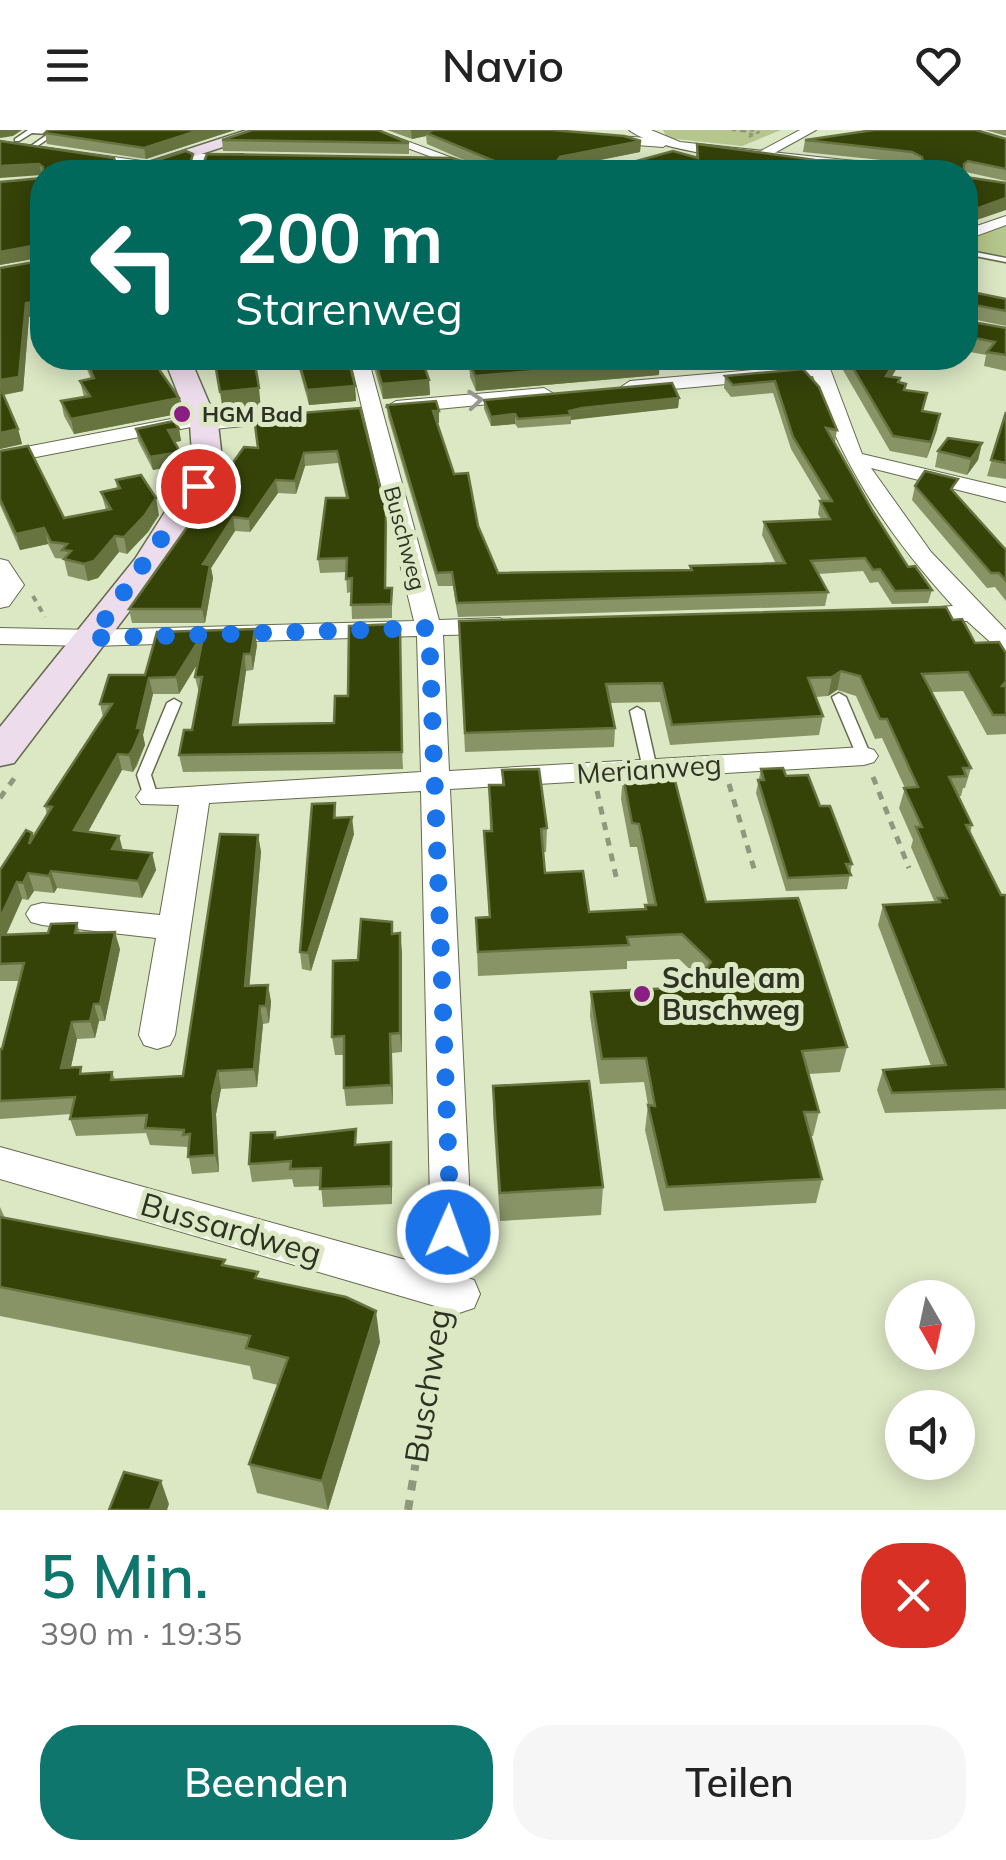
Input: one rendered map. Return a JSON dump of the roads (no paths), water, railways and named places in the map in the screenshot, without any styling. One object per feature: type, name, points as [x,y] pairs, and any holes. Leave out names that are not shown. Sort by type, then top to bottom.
[{"type":"main road","points":[[192,160],[266,130]]},
{"type":"main road","points":[[0,754],[73,637],[188,504],[208,468],[203,421],[182,370]]},
{"type":"street","points":[[365,130],[450,160]]},
{"type":"street","points":[[637,130],[666,150]]},
{"type":"street","points":[[764,153],[810,130]]},
{"type":"street","points":[[578,137],[666,150],[764,153],[818,160]]},
{"type":"street","points":[[0,145],[23,145],[93,160]]},
{"type":"street","points":[[205,158],[256,158]]},
{"type":"street","points":[[978,230],[1006,220]]},
{"type":"street","name":"Buschweg","points":[[360,370],[363,410],[429,628],[453,1292]]},
{"type":"street","points":[[603,389],[767,370]]},
{"type":"street","points":[[821,370],[854,458],[899,524],[972,613],[1006,642]]},
{"type":"street","points":[[363,410],[564,392]]},
{"type":"street","points":[[0,458],[203,421],[316,414]]},
{"type":"street","points":[[854,458],[1006,494]]},
{"type":"street","points":[[876,616],[972,613]]},
{"type":"street","points":[[0,636],[526,625]]},
{"type":"street","name":"Merianweg","points":[[434,782],[864,756]]},
{"type":"street","points":[[151,797],[434,782]]},
{"type":"street","points":[[158,1035],[194,796]]},
{"type":"street","points":[[42,914],[176,929]]},
{"type":"street","name":"Bussardweg","points":[[0,1163],[453,1292]]},
{"type":"lane","points":[[23,145],[31,131],[70,132]]},
{"type":"lane","points":[[23,145],[55,131]]},
{"type":"lane","points":[[408,145],[428,138]]},
{"type":"lane","points":[[978,255],[1006,260]]},
{"type":"lane","points":[[839,698],[864,756]]},
{"type":"lane","points":[[151,797],[144,775],[174,702]]},
{"type":"lane","points":[[637,711],[650,769]]},
{"type":"place","name":"HGM Bad","points":[[182,414]]},
{"type":"place","name":"Schule am Buschweg","points":[[642,994]]}]
